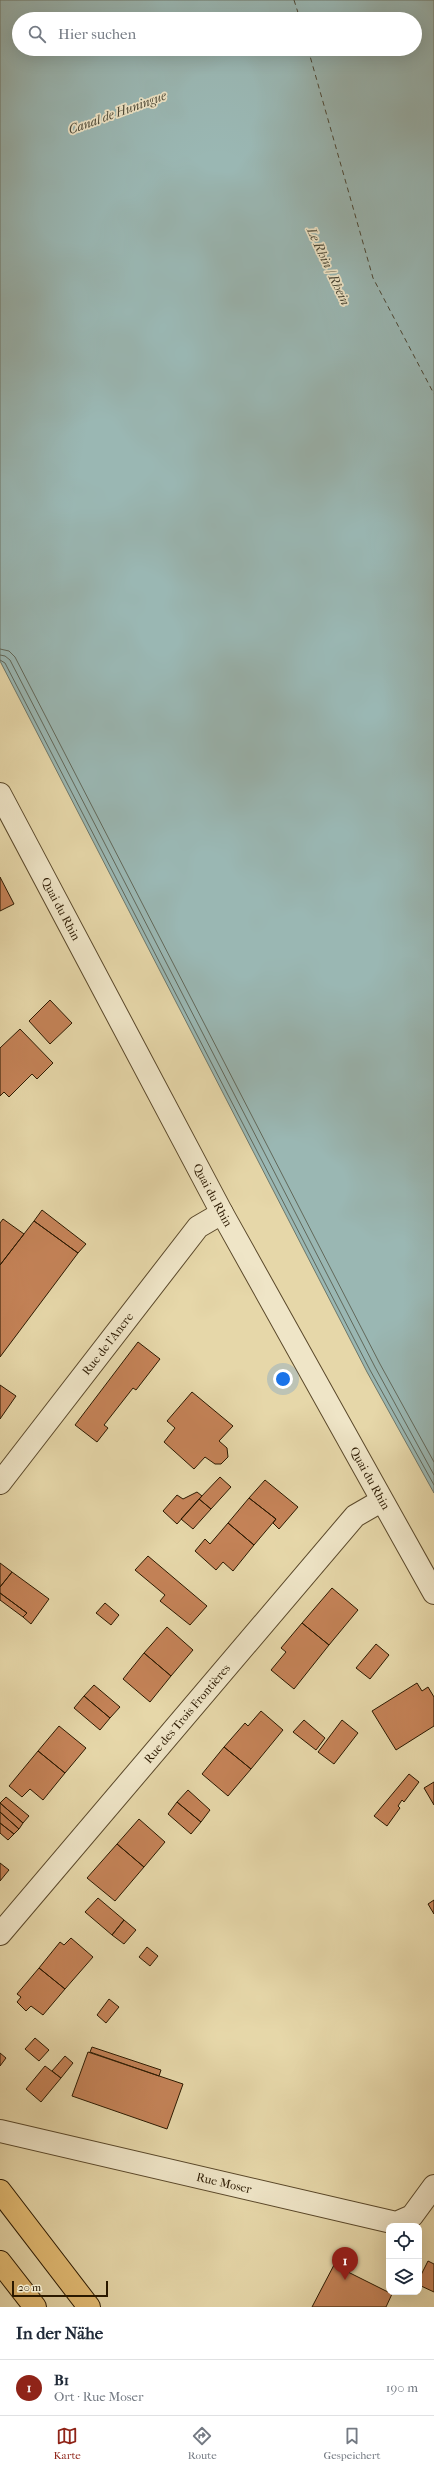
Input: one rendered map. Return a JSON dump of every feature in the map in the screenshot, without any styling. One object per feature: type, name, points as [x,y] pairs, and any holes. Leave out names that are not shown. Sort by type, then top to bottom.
[{"type":"main road","points":[[0,2191],[89,2307]]},
{"type":"main road","points":[[0,2262],[34,2307]]},
{"type":"street","name":"Quai du Rhin","points":[[0,794],[222,1213],[381,1501],[434,1592]]},
{"type":"street","name":"Rue de l'Ancre","points":[[0,1483],[198,1227],[222,1213]]},
{"type":"street","name":"Rue des Trois Frontières","points":[[0,1934],[356,1516],[381,1501]]},
{"type":"street","name":"Rue Moser","points":[[0,2131],[396,2223],[412,2216],[434,2186]]},
{"type":"water","points":[[0,0],[434,0],[434,1493],[367,1372],[0,661]]},
{"type":"building","points":[[0,877],[14,904],[0,911]]},
{"type":"building","points":[[50,1000],[72,1023],[50,1044],[29,1021]]},
{"type":"building","points":[[20,1029],[53,1063],[37,1079],[32,1074],[9,1097],[4,1092],[0,1096],[0,1048]]},
{"type":"building","points":[[42,1210],[86,1244],[78,1253],[34,1221]]},
{"type":"building","points":[[3,1219],[24,1234],[0,1265],[0,1223]]},
{"type":"building","points":[[34,1221],[78,1253],[0,1357],[0,1265]]},
{"type":"building","points":[[138,1342],[160,1359],[136,1390],[133,1388],[104,1425],[108,1428],[97,1442],[75,1425]]},
{"type":"building","points":[[0,1385],[16,1396],[0,1419]]},
{"type":"building","points":[[192,1392],[233,1426],[219,1441],[227,1448],[228,1457],[221,1464],[215,1464],[205,1457],[194,1469],[164,1442],[175,1428],[167,1421]]},
{"type":"building","points":[[220,1477],[231,1487],[211,1509],[199,1499]]},
{"type":"building","points":[[265,1480],[298,1507],[279,1529],[273,1523],[276,1519],[249,1498]]},
{"type":"building","points":[[197,1492],[202,1496],[177,1524],[163,1511],[177,1495],[183,1499]]},
{"type":"building","points":[[249,1498],[276,1519],[254,1545],[228,1523]]},
{"type":"building","points":[[199,1499],[211,1509],[193,1529],[181,1519]]},
{"type":"building","points":[[228,1523],[254,1545],[233,1571],[223,1562],[216,1570],[195,1551],[205,1539],[210,1544]]},
{"type":"building","points":[[148,1556],[207,1606],[190,1625],[160,1601],[165,1595],[135,1570]]},
{"type":"building","points":[[0,1563],[12,1572],[0,1587]]},
{"type":"building","points":[[12,1572],[49,1599],[31,1624],[23,1617],[27,1613],[0,1593],[0,1587]]},
{"type":"building","points":[[332,1588],[358,1610],[329,1645],[302,1623]]},
{"type":"building","points":[[0,1593],[27,1613],[23,1617],[0,1600]]},
{"type":"building","points":[[105,1603],[119,1615],[111,1625],[96,1613]]},
{"type":"building","points":[[302,1623],[329,1645],[294,1689],[271,1670],[286,1652],[281,1648]]},
{"type":"building","points":[[167,1627],[193,1650],[171,1676],[144,1653]]},
{"type":"building","points":[[376,1644],[389,1655],[370,1679],[356,1668]]},
{"type":"building","points":[[144,1653],[171,1676],[150,1702],[123,1679]]},
{"type":"building","points":[[417,1683],[422,1691],[428,1687],[434,1697],[434,1726],[396,1750],[372,1711]]},
{"type":"building","points":[[94,1685],[120,1707],[110,1718],[84,1696]]},
{"type":"building","points":[[84,1696],[110,1718],[100,1730],[74,1708]]},
{"type":"building","points":[[261,1711],[283,1730],[251,1769],[224,1747],[245,1723],[248,1726]]},
{"type":"building","points":[[304,1720],[325,1738],[316,1750],[293,1732]]},
{"type":"building","points":[[342,1720],[358,1733],[334,1764],[318,1752]]},
{"type":"building","points":[[59,1726],[86,1748],[65,1773],[38,1751]]},
{"type":"building","points":[[224,1747],[251,1769],[228,1796],[202,1774]]},
{"type":"building","points":[[38,1751],[65,1773],[43,1800],[30,1789],[22,1797],[9,1786]]},
{"type":"building","points":[[409,1774],[419,1782],[404,1802],[402,1800],[398,1806],[400,1808],[387,1826],[374,1816]]},
{"type":"building","points":[[434,1782],[434,1805],[424,1788]]},
{"type":"building","points":[[188,1790],[210,1810],[201,1822],[177,1802]]},
{"type":"building","points":[[6,1797],[29,1816],[23,1823],[0,1803]]},
{"type":"building","points":[[177,1802],[201,1822],[191,1834],[168,1814]]},
{"type":"building","points":[[0,1803],[23,1823],[19,1829],[0,1812]]},
{"type":"building","points":[[0,1812],[19,1829],[14,1834],[0,1823]]},
{"type":"building","points":[[139,1819],[165,1842],[144,1867],[117,1844]]},
{"type":"building","points":[[0,1823],[14,1834],[8,1840],[0,1833]]},
{"type":"building","points":[[117,1844],[144,1867],[115,1901],[87,1878]]},
{"type":"building","points":[[0,1863],[9,1870],[0,1881]]},
{"type":"building","points":[[98,1898],[124,1920],[112,1935],[85,1912]]},
{"type":"building","points":[[434,1900],[434,1914],[428,1904]]},
{"type":"building","points":[[124,1920],[136,1930],[124,1944],[112,1935]]},
{"type":"building","points":[[71,1938],[93,1957],[65,1989],[39,1968],[60,1942],[64,1945]]},
{"type":"building","points":[[147,1947],[158,1956],[150,1966],[139,1957]]},
{"type":"building","points":[[39,1968],[65,1989],[43,2015],[31,2006],[26,2011],[17,2002],[21,1997],[17,1994]]},
{"type":"building","points":[[109,1999],[119,2007],[106,2023],[97,2015]]},
{"type":"building","points":[[35,2038],[49,2050],[39,2061],[25,2049]]},
{"type":"building","points":[[92,2047],[161,2070],[159,2076],[90,2052]]},
{"type":"building","points":[[88,2052],[183,2084],[167,2129],[72,2096]]},
{"type":"building","points":[[0,2053],[6,2058],[0,2066]]},
{"type":"building","points":[[65,2056],[73,2063],[61,2078],[52,2071]]},
{"type":"building","points":[[45,2066],[61,2078],[41,2102],[26,2089]]},
{"type":"building","points":[[428,2261],[434,2264],[434,2292],[422,2286],[422,2273]]},
{"type":"building","points":[[334,2265],[386,2291],[386,2295],[392,2295],[386,2307],[312,2307]]},
{"type":"ferry route","points":[[294,0],[298,12]]},
{"type":"ferry route","points":[[310,56],[373,278],[434,394]]},
{"type":"place","name":"B1","points":[[345,2280]]},
{"type":"water label","name":"Canal de Huningue","points":[[117,112]]},
{"type":"water label","name":"Le Rhin / Rhein","points":[[329,266]]}]
